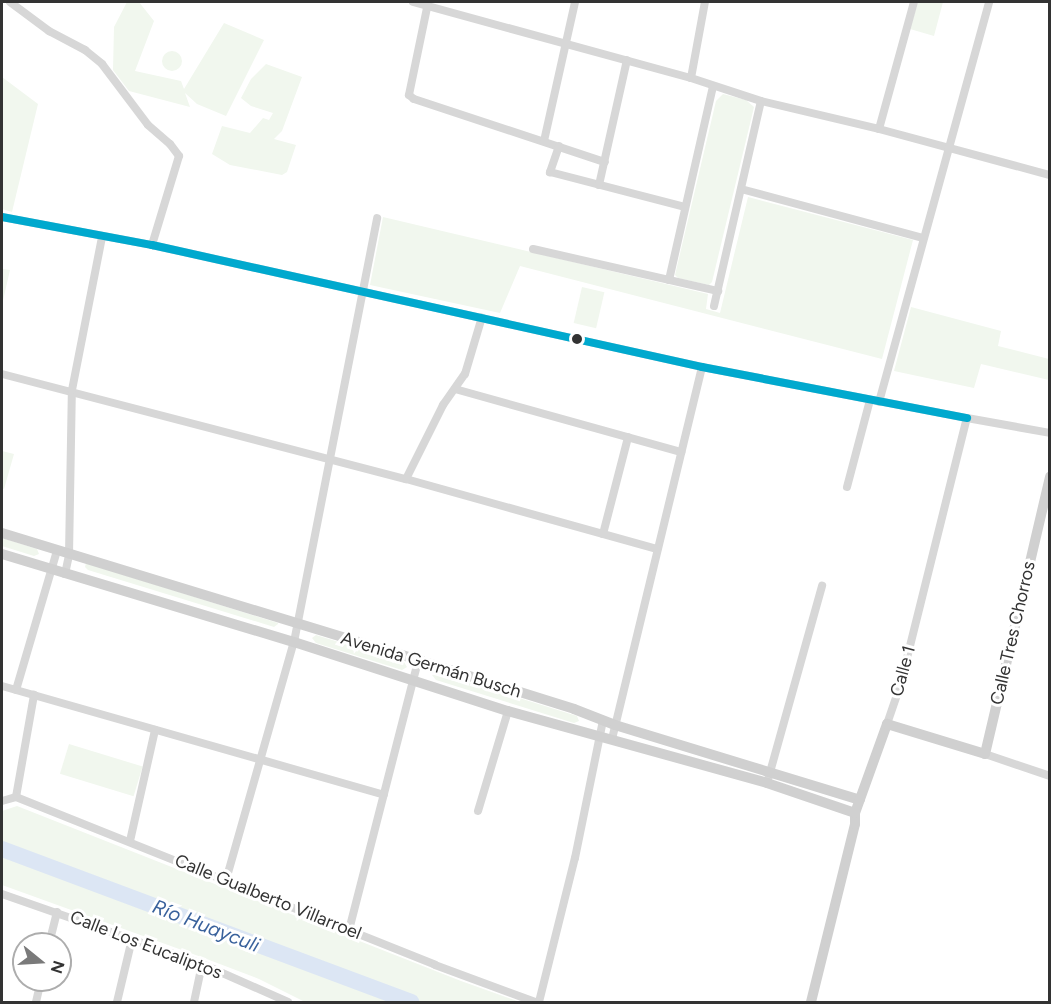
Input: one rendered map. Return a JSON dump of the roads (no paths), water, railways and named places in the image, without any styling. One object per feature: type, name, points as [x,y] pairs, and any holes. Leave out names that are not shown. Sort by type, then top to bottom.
[{"type":"main road","name":"Calle Tres Chorros","points":[[986,754],[1050,477]]},
{"type":"main road","name":"Avenida Germán Busch","points":[[2,534],[298,623],[603,720],[768,778],[855,813]]},
{"type":"main road","name":"Avenida Germán Busch","points":[[2,554],[294,642],[508,711],[612,740],[860,800]]},
{"type":"main road","points":[[887,724],[986,754]]},
{"type":"main road","name":"Calle 1","points":[[811,1002],[855,824],[855,813],[887,724]]},
{"type":"street","points":[[10,2],[50,31],[85,50],[102,64],[148,125],[170,144],[179,156],[152,245]]},
{"type":"street","points":[[413,2],[428,3],[691,78],[761,101],[879,129],[1050,175]]},
{"type":"street","points":[[544,141],[575,2]]},
{"type":"street","points":[[691,78],[705,2]]},
{"type":"street","points":[[879,129],[914,2]]},
{"type":"street","points":[[879,402],[922,238],[989,2]]},
{"type":"street","points":[[428,3],[409,95],[414,99],[605,162]]},
{"type":"street","points":[[599,185],[627,60]]},
{"type":"street","points":[[669,280],[713,87]]},
{"type":"street","points":[[714,306],[761,101]]},
{"type":"street","points":[[558,146],[550,172],[685,207]]},
{"type":"street","points":[[741,189],[922,238]]},
{"type":"street","points":[[2,217],[152,245],[702,367],[1050,433]]},
{"type":"street","points":[[226,880],[294,642],[377,218]]},
{"type":"street","points":[[65,574],[69,555],[72,390],[102,237]]},
{"type":"street","points":[[533,249],[718,291]]},
{"type":"street","points":[[406,479],[443,405],[465,374],[482,317]]},
{"type":"street","points":[[612,740],[702,367]]},
{"type":"street","points":[[2,374],[72,390],[406,479],[657,549]]},
{"type":"street","points":[[455,389],[681,452]]},
{"type":"street","points":[[847,487],[870,400]]},
{"type":"street","name":"Calle 1","points":[[887,724],[900,686],[967,417]]},
{"type":"street","points":[[603,534],[628,437]]},
{"type":"street","points":[[16,690],[57,551]]},
{"type":"street","points":[[768,778],[822,586]]},
{"type":"street","points":[[349,930],[418,661]]},
{"type":"street","points":[[2,686],[384,795]]},
{"type":"street","points":[[2,801],[16,797],[34,695]]},
{"type":"street","points":[[478,811],[508,711]]},
{"type":"street","points":[[537,1002],[575,858],[603,720]]},
{"type":"street","points":[[130,841],[155,730]]},
{"type":"street","points":[[986,754],[1050,776]]},
{"type":"street","name":"Calle Gualberto Villarroel","points":[[16,797],[349,930],[537,1002]]},
{"type":"street","name":"Calle Los Eucaliptos","points":[[2,894],[202,964],[288,1002]]},
{"type":"street","points":[[52,932],[57,912]]},
{"type":"street","points":[[117,1002],[132,939]]},
{"type":"street","points":[[194,1002],[202,964]]},
{"type":"waterway","name":"Río Huayculi","points":[[2,849],[411,1002]]}]
